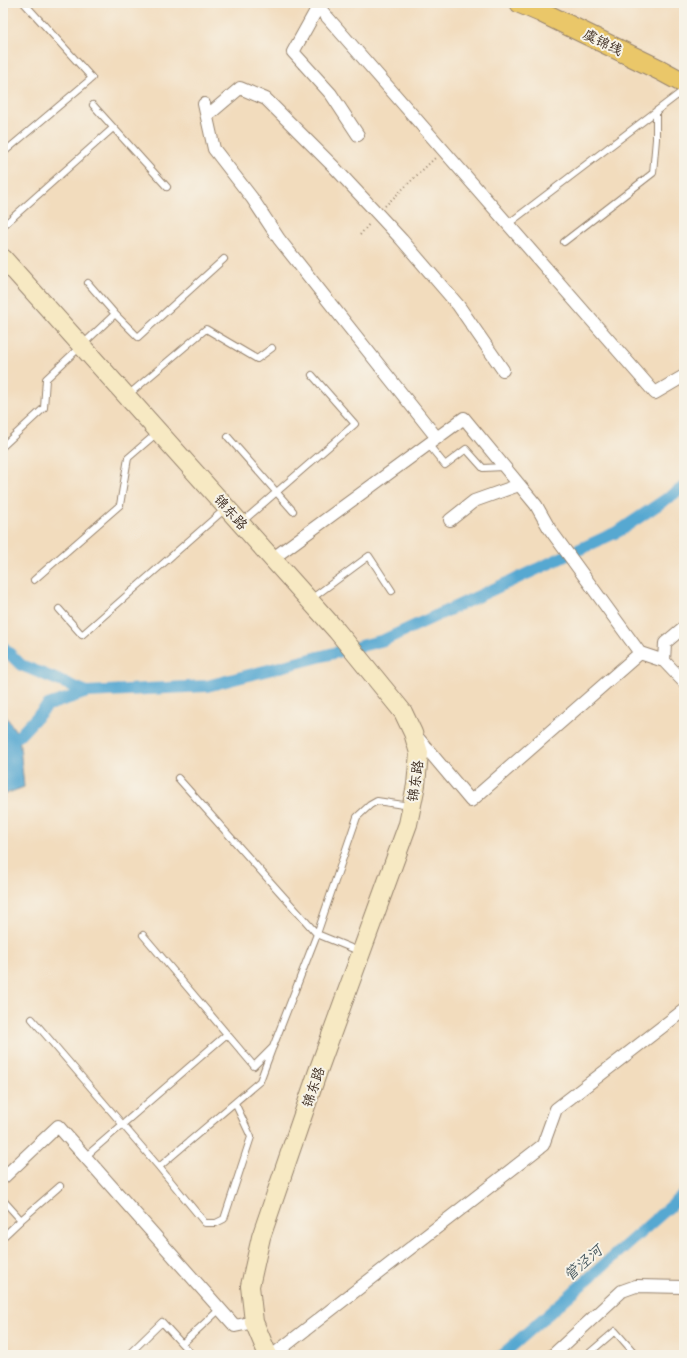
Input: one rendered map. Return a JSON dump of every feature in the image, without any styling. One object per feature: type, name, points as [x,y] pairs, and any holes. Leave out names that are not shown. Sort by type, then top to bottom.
[{"type":"main road","name":"虞锦线","points":[[520,3],[660,70],[684,84]]},
{"type":"main road","name":"锦东路","points":[[3,258],[337,631],[403,712],[413,733],[419,753],[416,785],[408,824],[318,1070],[261,1237],[250,1286],[254,1322],[268,1355]]},
{"type":"street","points":[[358,135],[332,94],[293,52],[316,5],[655,393],[684,376]]},
{"type":"street","points":[[432,441],[279,239],[252,198],[214,149],[206,110],[240,88],[266,99],[334,167],[402,240],[458,305],[503,370]]},
{"type":"street","points":[[272,559],[464,418],[536,505],[549,528],[640,653],[664,661],[684,682]]},
{"type":"street","points":[[450,520],[474,501],[519,485]]},
{"type":"street","points":[[664,661],[665,643],[684,627]]},
{"type":"street","points":[[413,733],[471,801],[640,653]]},
{"type":"street","points":[[273,1355],[543,1144],[556,1109],[684,1010]]},
{"type":"street","points":[[3,1178],[58,1126],[235,1326],[254,1322]]},
{"type":"street","points":[[553,1355],[622,1291],[636,1286],[684,1287]]},
{"type":"lane","points":[[3,153],[92,78],[24,3]]},
{"type":"lane","points":[[508,224],[684,90]]},
{"type":"lane","points":[[93,104],[167,187]]},
{"type":"lane","points":[[564,242],[653,173],[656,139],[656,111]]},
{"type":"lane","points":[[3,226],[113,128]]},
{"type":"lane","points":[[88,283],[115,314],[138,337],[224,259]]},
{"type":"lane","points":[[3,446],[44,408],[46,379],[80,345],[115,314]]},
{"type":"lane","points":[[126,396],[206,329],[257,359],[272,348]]},
{"type":"lane","points":[[241,523],[355,424],[312,375]]},
{"type":"lane","points":[[34,580],[120,505],[128,458],[158,432]]},
{"type":"lane","points":[[228,437],[293,511]]},
{"type":"lane","points":[[432,441],[445,465],[466,448],[483,468],[504,466]]},
{"type":"lane","points":[[59,609],[82,635],[227,508]]},
{"type":"lane","points":[[309,600],[369,556],[392,591]]},
{"type":"lane","points":[[178,778],[317,934],[362,952]]},
{"type":"lane","points":[[159,1167],[260,1081],[317,934],[357,817],[370,805],[377,801],[412,806]]},
{"type":"lane","points":[[143,934],[254,1066],[273,1047]]},
{"type":"lane","points":[[32,1019],[205,1223],[216,1223],[224,1218],[251,1137],[234,1103]]},
{"type":"lane","points":[[86,1157],[227,1034]]},
{"type":"lane","points":[[3,1237],[60,1186]]},
{"type":"lane","points":[[3,1200],[21,1220]]},
{"type":"lane","points":[[182,1344],[220,1309]]},
{"type":"lane","points":[[128,1355],[162,1322],[192,1355]]},
{"type":"lane","points":[[587,1355],[615,1331],[636,1355]]},
{"type":"path","points":[[360,235],[377,213],[444,150]]},
{"type":"water","points":[[3,715],[5,715],[19,736],[24,787],[3,795]]},
{"type":"waterway","points":[[3,647],[21,665],[87,692],[207,686],[384,640],[619,531],[684,487]]},
{"type":"waterway","points":[[19,736],[48,705],[87,692]]},
{"type":"waterway","name":"管泾河","points":[[502,1355],[684,1194]]}]
